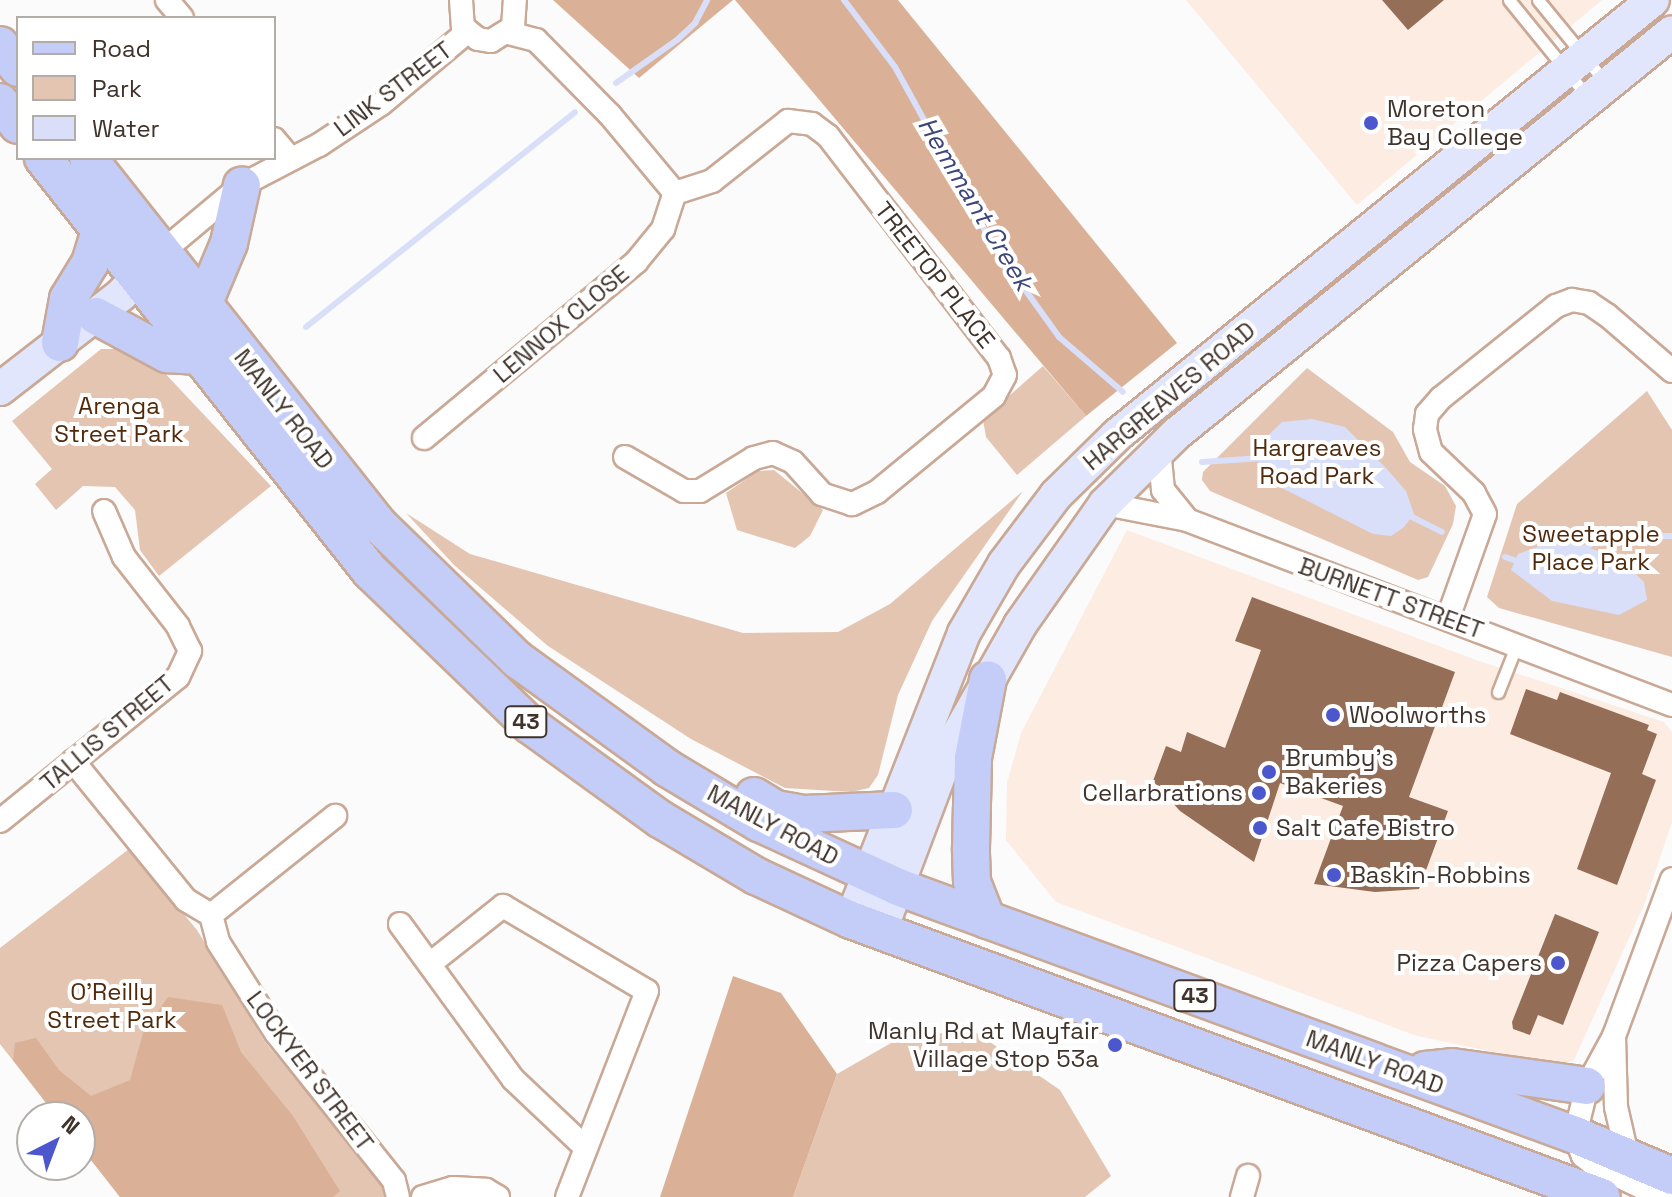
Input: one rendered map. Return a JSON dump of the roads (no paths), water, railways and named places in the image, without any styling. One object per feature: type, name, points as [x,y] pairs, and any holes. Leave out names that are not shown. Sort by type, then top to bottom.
[{"type":"main road","name":"HARGREAVES ROAD","points":[[883,881],[894,810],[964,633],[1004,564],[1056,495],[1117,435],[1653,0]]},
{"type":"main road","name":"HARGREAVES ROAD","points":[[865,926],[883,881],[988,679],[1065,556],[1105,504],[1159,449],[1672,32]]},
{"type":"main road","points":[[0,45],[16,65]]},
{"type":"main road","points":[[0,102],[16,122]]},
{"type":"main road","name":"MANLY ROAD","points":[[45,160],[100,231],[203,305],[379,525],[464,612],[593,717],[759,823],[883,881],[1575,1135],[1672,1176]]},
{"type":"main road","name":"MANLY ROAD","points":[[89,160],[198,356],[370,571],[530,725],[708,849],[865,926],[1602,1197]]},
{"type":"main road","points":[[203,305],[229,243],[242,185]]},
{"type":"main road","points":[[60,343],[68,299],[90,263],[100,231]]},
{"type":"main road","points":[[0,389],[96,316],[150,265]]},
{"type":"main road","points":[[96,316],[167,354],[198,356]]},
{"type":"main road","points":[[987,920],[972,882],[971,859],[973,758],[988,679]]},
{"type":"main road","points":[[593,717],[631,721],[776,809],[822,815],[894,810]]},
{"type":"main road","points":[[1404,1072],[1452,1067],[1587,1086]]},
{"type":"street","points":[[167,0],[180,16]]},
{"type":"street","points":[[461,0],[458,15],[467,32],[491,41],[509,33],[536,40],[627,134],[675,193]]},
{"type":"street","points":[[509,33],[518,14],[515,0]]},
{"type":"street","name":"LINK STREET","points":[[150,265],[242,185],[289,157],[319,145],[381,104],[467,32]]},
{"type":"street","name":"TREETOP PLACE","points":[[625,457],[684,491],[700,491],[754,458],[773,453],[793,462],[822,494],[852,504],[877,492],[994,396],[1005,375],[999,358],[828,136],[812,124],[788,121],[712,181],[675,193]]},
{"type":"street","points":[[276,141],[289,157]]},
{"type":"street","name":"LENNOX CLOSE","points":[[424,438],[636,262],[663,229],[675,193]]},
{"type":"street","points":[[1448,618],[1485,514],[1474,493],[1431,452],[1425,429],[1427,414],[1441,398],[1556,306],[1572,300],[1589,303],[1607,315],[1672,371]]},
{"type":"street","points":[[1159,449],[1163,490],[1187,520]]},
{"type":"street","name":"BURNETT STREET","points":[[1105,504],[1187,520],[1672,705]]},
{"type":"street","name":"TALLIS STREET","points":[[0,821],[178,677],[190,651],[178,626],[124,557],[104,511]]},
{"type":"street","points":[[73,761],[186,900],[211,915],[335,816]]},
{"type":"street","points":[[1662,1197],[1593,1164],[1583,1156],[1575,1135],[1587,1086],[1614,1036],[1672,879]]},
{"type":"street","points":[[431,963],[503,906],[647,991],[567,1197]]},
{"type":"street","name":"LOCKYER STREET","points":[[211,915],[218,942],[276,1033],[394,1181],[398,1197]]},
{"type":"street","points":[[400,924],[513,1079],[586,1148]]},
{"type":"street","points":[[1614,1036],[1616,1107],[1627,1155]]},
{"type":"street","points":[[423,1197],[453,1188],[486,1190],[498,1197]]},
{"type":"lane","points":[[1509,0],[1576,64],[1598,92]]},
{"type":"lane","points":[[1538,0],[1576,64],[1598,92]]},
{"type":"lane","points":[[1498,692],[1517,644]]},
{"type":"water","points":[[1312,419],[1345,427],[1406,491],[1414,514],[1404,527],[1391,536],[1373,534],[1268,481],[1253,450],[1282,422]]},
{"type":"water","points":[[1548,543],[1577,544],[1619,558],[1644,582],[1647,600],[1619,615],[1552,601],[1511,570],[1518,554]]},
{"type":"waterway","points":[[616,83],[677,40],[695,23],[707,0]]},
{"type":"waterway","name":"Hemmant Creek","points":[[844,0],[895,67],[993,245],[1059,337],[1123,392]]},
{"type":"waterway","points":[[306,327],[575,112]]},
{"type":"waterway","name":"Hemmant Creek","points":[[1202,462],[1263,458]]},
{"type":"waterway","name":"Hemmant Creek","points":[[1406,514],[1442,532]]},
{"type":"waterway","name":"Hemmant Creek","points":[[1583,549],[1604,537],[1672,536]]},
{"type":"waterway","name":"Hemmant Creek","points":[[1505,557],[1522,563]]},
{"type":"place","name":"Moreton Bay College","points":[[1371,123]]},
{"type":"place","name":"Woolworths","points":[[1333,715]]},
{"type":"place","name":"Brumby's Bakeries","points":[[1269,772]]},
{"type":"place","name":"Cellarbrations","points":[[1259,793]]},
{"type":"place","name":"Salt Cafe Bistro","points":[[1260,828]]},
{"type":"place","name":"Baskin-Robbins","points":[[1334,875]]},
{"type":"place","name":"Pizza Capers","points":[[1558,963]]},
{"type":"place","name":"Manly Rd at Mayfair Village Stop 53a","points":[[1115,1045]]},
{"type":"park label","name":"Arenga Street Park","points":[[119,420]]},
{"type":"park label","name":"Hargreaves Road Park","points":[[1317,462]]},
{"type":"park label","name":"Sweetapple Place Park","points":[[1591,548]]},
{"type":"park label","name":"O'Reilly Street Park","points":[[112,1006]]}]
